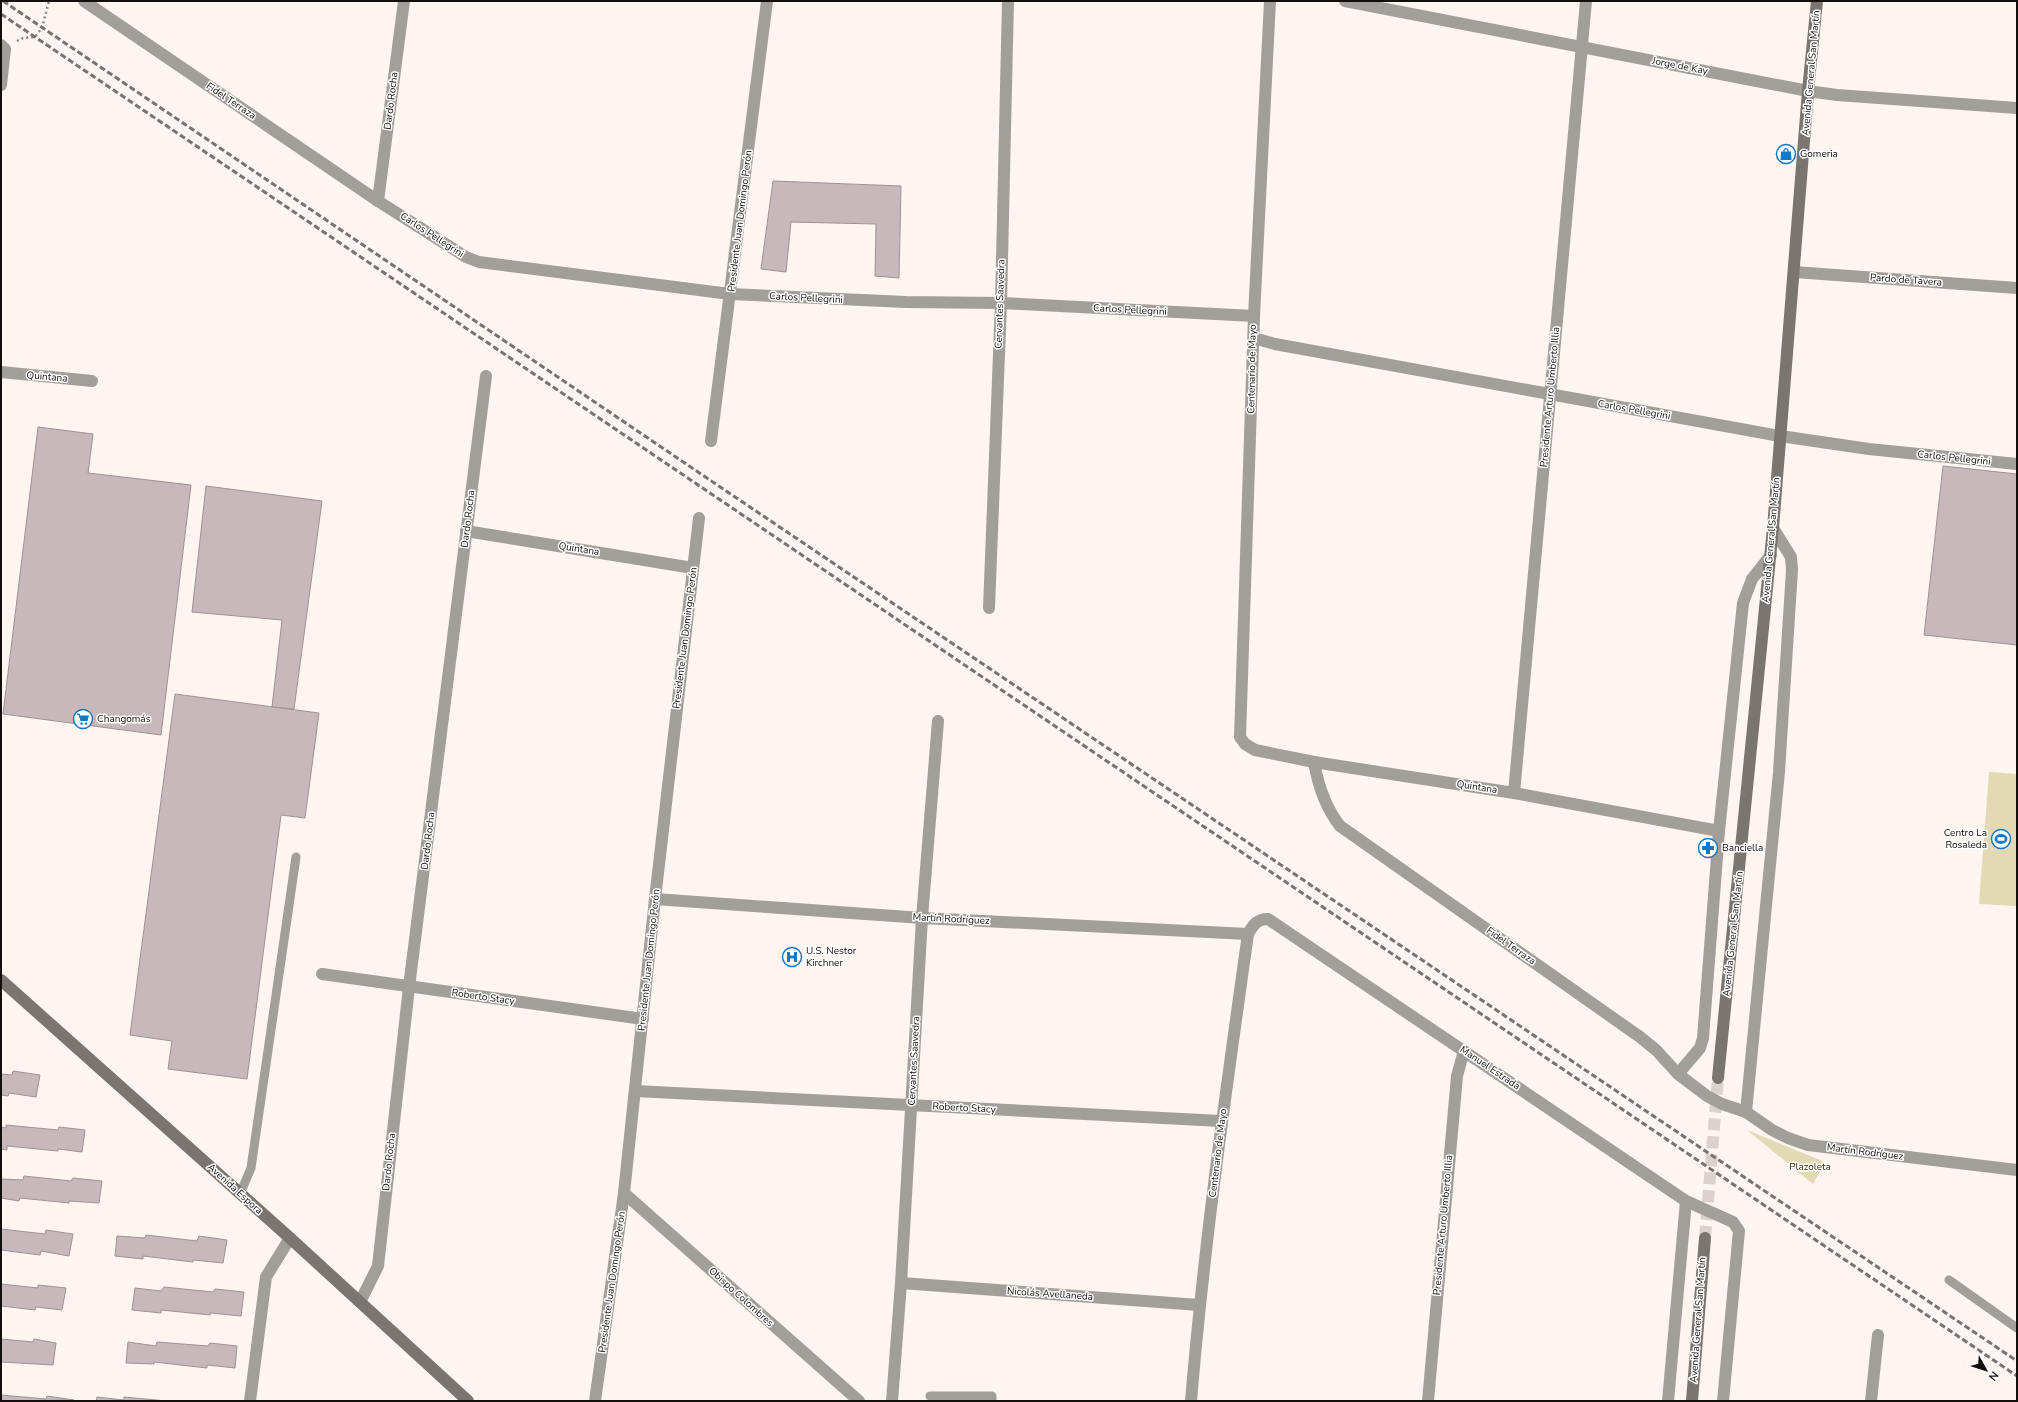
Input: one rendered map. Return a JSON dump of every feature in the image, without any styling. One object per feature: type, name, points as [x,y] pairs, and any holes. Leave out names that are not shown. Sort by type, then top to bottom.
[{"type":"main road","name":"Avenida General San Martín","points":[[1718,1078],[1771,556],[1808,91],[1818,1]]},
{"type":"main road","name":"Avenida Espora","points":[[1,980],[290,1238],[468,1401]]},
{"type":"main road","name":"Avenida General San Martín","points":[[1692,1401],[1705,1238]]},
{"type":"street","name":"Fidel Terraza","points":[[84,1],[378,201]]},
{"type":"street","name":"Dardo Rocha","points":[[378,201],[404,1]]},
{"type":"street","name":"Presidente Juan Domingo Perón","points":[[711,441],[767,1]]},
{"type":"street","name":"Cervantes Saavedra","points":[[989,608],[1001,303],[1008,1]]},
{"type":"street","name":"Centenario de Mayo","points":[[1240,737],[1254,316],[1270,1]]},
{"type":"street","name":"Jorge de Kay","points":[[1346,1],[1808,91],[1837,95],[2017,108]]},
{"type":"street","name":"Presidente Arturo Umberto Illia","points":[[1514,793],[1586,1]]},
{"type":"street","points":[[1,85],[3,47]]},
{"type":"street","name":"Carlos Pellegrini","points":[[378,201],[466,257],[479,262],[730,294],[906,302],[1001,303],[1254,316]]},
{"type":"street","name":"Pardo de Tavera","points":[[1794,272],[2017,288]]},
{"type":"street","name":"Carlos Pellegrini","points":[[1254,338],[1283,345],[1780,436],[1869,449],[2017,464]]},
{"type":"street","name":"Quintana","points":[[1,372],[92,381]]},
{"type":"street","name":"Dardo Rocha","points":[[360,1302],[378,1266],[409,987],[486,376]]},
{"type":"street","name":"Presidente Juan Domingo Perón","points":[[595,1401],[624,1193],[636,1091],[654,900],[699,518]]},
{"type":"street","points":[[1746,1112],[1779,772],[1792,570],[1791,557],[1773,528]]},
{"type":"street","name":"Quintana","points":[[466,531],[693,568]]},
{"type":"street","points":[[1678,1074],[1700,1048],[1703,1038],[1719,831],[1743,603],[1752,579],[1771,556]]},
{"type":"street","name":"Cervantes Saavedra","points":[[892,1401],[901,1284],[922,918],[938,721]]},
{"type":"street","name":"Quintana","points":[[1240,737],[1245,744],[1255,750],[1314,762],[1514,793],[1719,831]]},
{"type":"street","name":"Fidel Terraza","points":[[1314,762],[1316,777],[1324,800],[1333,818],[1340,826],[1640,1037],[1656,1050],[1678,1074],[1707,1096],[1722,1104]]},
{"type":"street","name":"Martín Rodríguez","points":[[654,900],[922,918],[1248,934]]},
{"type":"street","name":"Manuel Estrada","points":[[1248,934],[1257,921],[1268,919],[1686,1201],[1713,1215],[1733,1222],[1739,1231],[1723,1401]]},
{"type":"street","name":"Centenario de Mayo","points":[[1191,1401],[1199,1305],[1221,1121],[1248,934]]},
{"type":"street","name":"Roberto Stacy","points":[[322,974],[643,1019]]},
{"type":"street","name":"Presidente Arturo Umberto Illia","points":[[1428,1401],[1456,1076],[1464,1051]]},
{"type":"street","name":"Roberto Stacy","points":[[636,1091],[1221,1121]]},
{"type":"street","name":"Martín Rodríguez","points":[[1722,1104],[1746,1112],[1772,1130],[1788,1138],[1808,1145],[2017,1170]]},
{"type":"street","name":"Obispo Colombres","points":[[624,1193],[859,1401]]},
{"type":"street","points":[[1668,1401],[1686,1201]]},
{"type":"street","points":[[250,1401],[266,1277],[290,1238]]},
{"type":"street","name":"Nicolás Avellaneda","points":[[901,1284],[1199,1305]]},
{"type":"street","points":[[1871,1401],[1878,1335]]},
{"type":"lane","points":[[240,1194],[251,1168],[296,857]]},
{"type":"lane","points":[[1949,1280],[2017,1328]]},
{"type":"lane","points":[[930,1396],[992,1396],[992,1401]]},
{"type":"path","points":[[3,47],[23,38],[35,37],[42,28],[50,1]]},
{"type":"green space","name":"Centro La Rosaleda","points":[[1989,772],[2017,774],[2017,906],[1979,904]]},
{"type":"green space","name":"Plazoleta","points":[[1747,1130],[1825,1162],[1813,1184]]},
{"type":"building","points":[[773,181],[901,186],[899,278],[875,276],[876,224],[791,222],[786,272],[761,269]]},
{"type":"building","points":[[38,427],[93,434],[88,473],[191,485],[161,735],[3,714]]},
{"type":"building","points":[[1943,466],[2017,474],[2017,645],[1924,635]]},
{"type":"building","points":[[206,486],[322,501],[294,709],[272,707],[282,620],[192,612]]},
{"type":"building","points":[[175,694],[319,713],[305,818],[281,815],[247,1079],[168,1069],[172,1041],[130,1035]]},
{"type":"building","points":[[13,1071],[40,1075],[36,1097],[9,1093],[8,1096],[1,1095],[1,1074],[12,1075]]},
{"type":"building","points":[[6,1125],[58,1130],[59,1127],[85,1130],[82,1152],[7,1146],[7,1150],[1,1149],[1,1127],[6,1128]]},
{"type":"building","points":[[24,1176],[71,1181],[73,1178],[102,1181],[99,1203],[69,1201],[69,1203],[20,1198],[19,1201],[1,1198],[1,1179],[23,1180]]},
{"type":"building","points":[[1,1229],[45,1234],[46,1230],[73,1234],[69,1256],[41,1251],[40,1255],[1,1250]]},
{"type":"building","points":[[146,1235],[197,1241],[199,1236],[227,1240],[223,1263],[193,1260],[193,1262],[143,1256],[143,1259],[115,1256],[117,1236],[145,1238]]},
{"type":"building","points":[[1,1284],[38,1288],[38,1285],[66,1288],[62,1310],[36,1307],[35,1310],[1,1306]]},
{"type":"building","points":[[164,1287],[213,1292],[215,1289],[244,1292],[241,1316],[211,1313],[210,1315],[161,1310],[161,1313],[132,1310],[135,1288],[161,1291]]},
{"type":"building","points":[[1,1339],[33,1342],[34,1339],[56,1343],[53,1365],[1,1362]]},
{"type":"building","points":[[128,1342],[156,1346],[157,1342],[208,1346],[210,1343],[237,1346],[235,1368],[207,1365],[207,1368],[154,1362],[154,1364],[126,1363]]},
{"type":"building","points":[[1,1395],[46,1399],[47,1396],[74,1400],[1,1401]]},
{"type":"building","points":[[97,1397],[124,1400],[124,1397],[167,1401],[96,1401]]},
{"type":"tunnel","points":[[1705,1238],[1718,1078]]},
{"type":"railway","points":[[3,1],[698,472],[2017,1361]]},
{"type":"railway","points":[[1,14],[2017,1376]]},
{"type":"place","name":"Gomeria","points":[[1786,154]]},
{"type":"place","name":"Changomás","points":[[83,719]]},
{"type":"place","name":"Centro La Rosaleda","points":[[2001,839]]},
{"type":"place","name":"Banciella","points":[[1708,848]]},
{"type":"place","name":"U.S. Nestor Kirchner","points":[[792,957]]}]
